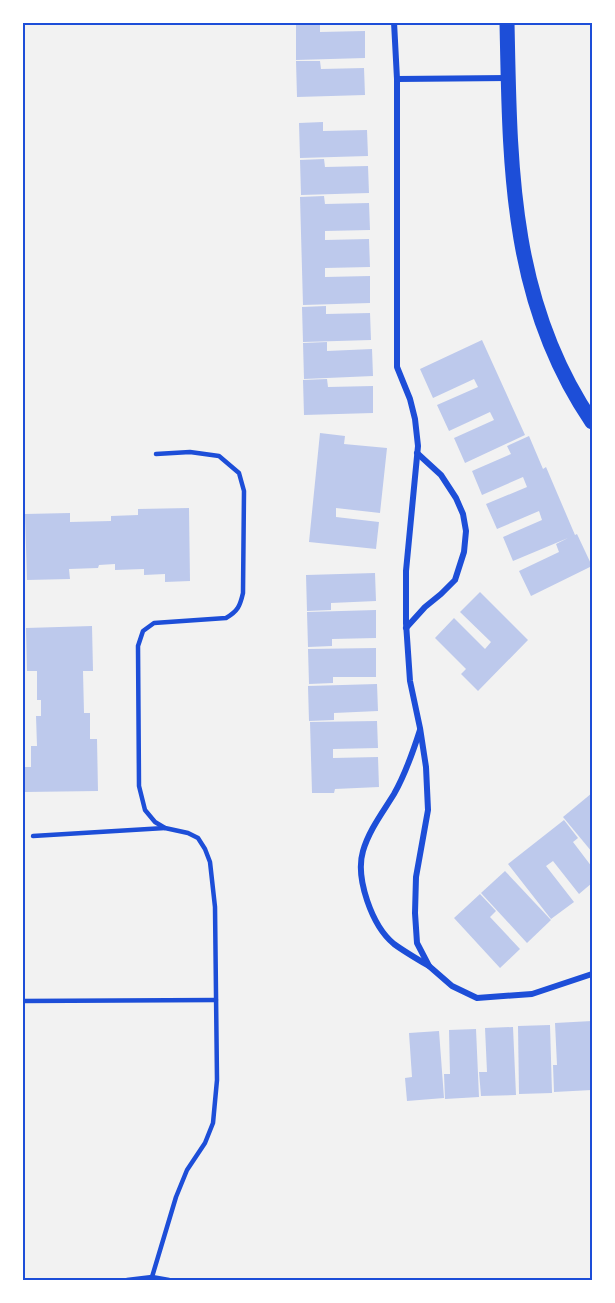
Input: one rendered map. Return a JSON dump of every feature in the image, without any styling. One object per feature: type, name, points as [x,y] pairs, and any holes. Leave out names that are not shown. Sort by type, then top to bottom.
[{"type":"main road","points":[[507,22],[512,178],[525,265],[548,340],[567,380],[592,422]]},
{"type":"street","points":[[394,22],[397,367],[410,399],[418,446],[406,571],[406,628],[410,681],[426,767],[428,810],[416,877],[415,913],[417,943],[429,966]]},
{"type":"street","points":[[396,79],[508,78]]},
{"type":"street","points":[[406,628],[455,580],[464,552],[466,531],[463,514],[456,498],[441,475],[417,453]]},
{"type":"street","points":[[420,728],[407,770],[374,826],[363,852],[362,881],[368,903],[379,925],[392,942],[429,966],[452,987],[477,998],[532,994],[592,974]]},
{"type":"lane","points":[[156,454],[190,452],[219,456],[239,473],[243,491],[243,593],[235,613],[225,618],[154,623],[143,631],[138,646],[139,786],[145,810],[155,822],[165,828]]},
{"type":"lane","points":[[33,836],[165,828],[188,833],[198,838],[210,862],[215,907],[217,1080],[213,1123],[205,1143],[187,1170],[176,1197],[152,1277]]},
{"type":"lane","points":[[22,1001],[216,1000]]},
{"type":"lane","points":[[127,1281],[152,1277],[169,1281]]},
{"type":"building","points":[[320,24],[320,32],[365,31],[365,58],[296,60],[296,25]]},
{"type":"building","points":[[296,61],[320,61],[321,69],[364,68],[365,95],[297,97]]},
{"type":"building","points":[[323,122],[323,131],[367,130],[368,156],[300,158],[299,123]]},
{"type":"building","points":[[324,159],[325,167],[368,166],[369,193],[301,195],[300,160]]},
{"type":"building","points":[[324,196],[325,204],[369,203],[370,230],[325,231],[325,240],[369,239],[370,267],[325,268],[325,277],[370,276],[370,303],[303,305],[300,197]]},
{"type":"building","points":[[326,306],[326,314],[370,313],[371,340],[303,342],[302,307]]},
{"type":"building","points":[[482,340],[525,435],[465,463],[454,438],[494,420],[490,412],[449,431],[437,405],[478,387],[474,379],[433,398],[420,369]]},
{"type":"building","points":[[327,342],[327,351],[372,349],[373,376],[304,379],[303,343]]},
{"type":"building","points":[[327,379],[328,387],[373,386],[373,413],[304,415],[303,380]]},
{"type":"building","points":[[320,433],[345,436],[344,444],[387,448],[380,513],[336,508],[336,517],[379,522],[376,549],[309,542]]},
{"type":"building","points":[[529,436],[592,566],[531,596],[519,571],[559,552],[556,544],[568,538],[513,561],[503,537],[542,520],[539,511],[497,529],[486,504],[527,487],[523,477],[482,495],[472,471],[511,454],[507,446]]},
{"type":"building","points":[[189,508],[190,581],[165,582],[165,574],[144,575],[144,569],[115,570],[115,564],[99,565],[98,568],[69,569],[70,579],[27,580],[25,514],[70,513],[70,522],[111,521],[111,516],[138,515],[138,509]]},
{"type":"building","points":[[375,573],[376,601],[331,603],[331,610],[307,611],[306,575]]},
{"type":"building","points":[[480,592],[528,640],[478,691],[461,674],[466,669],[435,638],[454,618],[485,649],[491,642],[460,612]]},
{"type":"building","points":[[376,610],[376,638],[332,639],[332,646],[308,647],[307,612]]},
{"type":"building","points":[[92,626],[93,671],[83,671],[84,713],[90,713],[90,739],[97,739],[98,791],[25,792],[24,767],[31,767],[31,746],[37,746],[36,716],[41,716],[41,700],[37,700],[37,671],[27,671],[26,628]]},
{"type":"building","points":[[376,648],[376,677],[333,677],[333,683],[309,684],[308,649]]},
{"type":"building","points":[[377,684],[378,711],[334,713],[334,720],[309,721],[308,686]]},
{"type":"building","points":[[377,721],[378,748],[333,749],[333,758],[378,757],[379,787],[335,789],[334,793],[312,793],[310,722]]},
{"type":"building","points":[[592,793],[592,852],[563,817]]},
{"type":"building","points":[[564,820],[578,838],[573,842],[592,867],[592,883],[579,894],[553,861],[546,866],[574,902],[551,919],[508,864]]},
{"type":"building","points":[[505,871],[551,920],[527,943],[481,893]]},
{"type":"building","points":[[480,894],[496,911],[490,917],[520,949],[500,968],[454,918]]},
{"type":"building","points":[[592,1021],[592,1090],[554,1092],[553,1065],[557,1065],[555,1023]]},
{"type":"building","points":[[550,1025],[552,1093],[519,1094],[518,1026]]},
{"type":"building","points":[[513,1027],[516,1095],[481,1096],[479,1072],[487,1072],[485,1028]]},
{"type":"building","points":[[476,1029],[479,1097],[445,1099],[444,1074],[450,1074],[449,1030]]},
{"type":"building","points":[[439,1031],[444,1098],[407,1101],[405,1078],[412,1077],[409,1033]]}]
